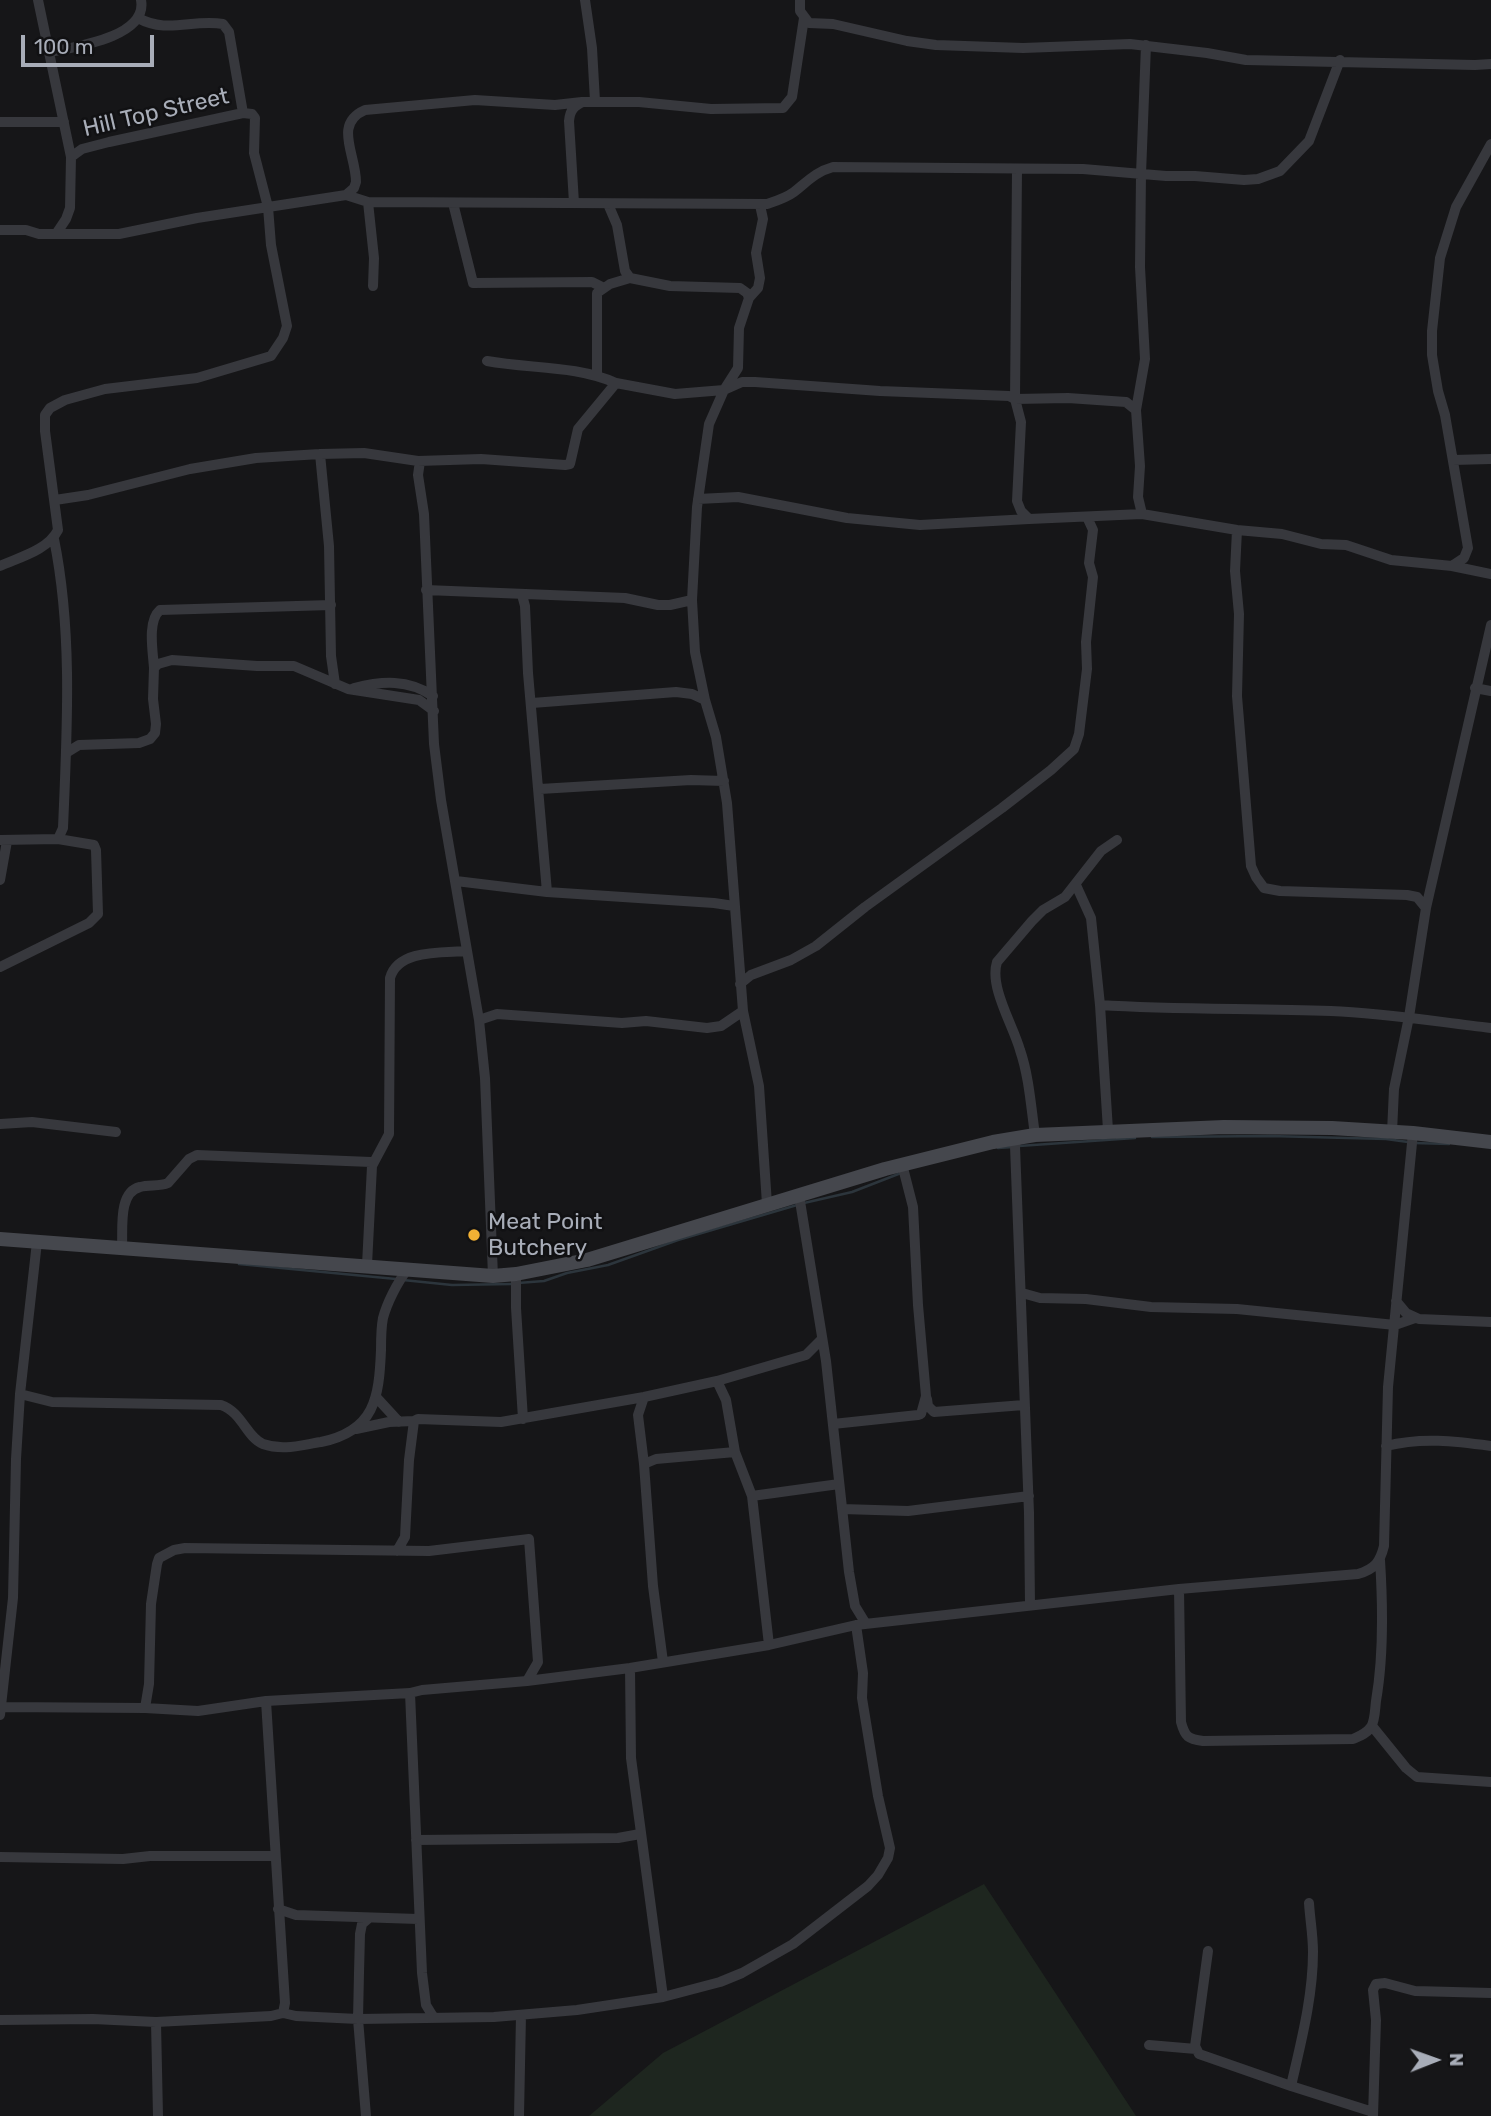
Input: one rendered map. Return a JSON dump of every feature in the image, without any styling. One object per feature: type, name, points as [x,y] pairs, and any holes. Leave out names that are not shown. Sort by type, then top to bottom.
[{"type":"main road","points":[[0,1238],[493,1276],[587,1260],[902,1164],[1035,1135],[1108,1130],[1332,1128],[1413,1133],[1491,1142]]},
{"type":"street","points":[[38,0],[71,157],[71,190],[66,219],[56,234]]},
{"type":"street","points":[[50,52],[99,42],[130,25],[138,18],[142,7],[141,0]]},
{"type":"street","points":[[585,0],[592,48],[589,102]]},
{"type":"street","points":[[800,0],[800,11],[804,19],[813,24],[833,24],[936,45],[1023,48],[1146,45],[1246,60],[1491,64]]},
{"type":"street","points":[[0,566],[44,546],[54,539],[58,530],[45,431],[46,415],[50,408],[65,400],[96,392],[197,378],[271,356],[283,338],[287,326],[271,245],[268,207],[254,153],[255,118],[248,114],[229,32],[223,24],[213,22],[161,27],[138,18]]},
{"type":"street","points":[[346,195],[356,182],[347,128],[354,115],[365,110],[475,100],[555,105],[639,102],[711,109],[783,108],[792,97],[804,19]]},
{"type":"street","points":[[1142,514],[1138,497],[1140,466],[1136,410],[1145,359],[1140,267],[1146,45]]},
{"type":"street","points":[[0,230],[56,234],[119,234],[197,218],[346,195],[368,202],[760,205],[781,200],[812,175],[832,167],[1083,169],[1258,179],[1280,171],[1309,141],[1340,60]]},
{"type":"street","points":[[574,203],[569,116],[572,109],[589,102]]},
{"type":"street","points":[[555,105],[569,116]]},
{"type":"street","name":"Hill Top Street","points":[[71,157],[82,149],[109,142],[248,114]]},
{"type":"street","points":[[0,122],[64,122]]},
{"type":"street","points":[[1452,566],[1464,558],[1468,548],[1432,355],[1434,297],[1440,258],[1456,207],[1491,144]]},
{"type":"street","points":[[1017,170],[1015,398],[1021,422],[1017,501],[1021,511],[1029,519]]},
{"type":"street","points":[[368,202],[374,258],[373,286]]},
{"type":"street","points":[[453,203],[474,283],[592,282],[602,287]]},
{"type":"street","points":[[608,204],[618,231],[625,271],[630,278]]},
{"type":"street","points":[[760,205],[763,219],[756,253],[760,278],[758,288],[749,298],[739,328],[738,368],[724,390],[709,424],[698,499],[692,600],[694,644],[724,781],[740,984],[759,1086],[767,1204]]},
{"type":"street","points":[[66,219],[70,234]]},
{"type":"street","points":[[597,375],[595,300],[602,287],[630,278],[670,286],[740,288],[749,298]]},
{"type":"street","points":[[487,361],[513,366],[537,365],[597,375],[616,383],[622,382],[665,394],[724,390],[742,382],[755,382],[880,391],[1126,402],[1136,410]]},
{"type":"street","points":[[738,368],[755,382]]},
{"type":"street","points":[[55,500],[88,495],[190,469],[256,458],[364,453],[420,461],[481,459],[570,464],[578,429],[616,383]]},
{"type":"street","points":[[320,454],[329,546],[331,656],[335,684]]},
{"type":"street","points":[[1453,460],[1491,459]]},
{"type":"street","points":[[420,461],[418,475],[424,514],[435,744],[441,800],[479,1020],[485,1078],[493,1276]]},
{"type":"street","points":[[698,499],[738,497],[847,518],[920,526],[1142,514],[1237,530],[1282,534],[1321,544],[1346,545],[1391,560],[1452,566],[1491,574]]},
{"type":"street","points":[[1093,530],[1107,516]]},
{"type":"street","points":[[740,984],[751,975],[791,960],[816,946],[1002,808],[1051,770],[1074,748],[1079,734],[1087,669],[1086,642],[1093,577],[1089,556],[1093,530],[1087,517]]},
{"type":"street","points":[[1237,530],[1237,696],[1251,866],[1256,877],[1264,888],[1280,891],[1407,895],[1417,897],[1426,908]]},
{"type":"street","points":[[54,539],[63,604],[66,674],[63,828],[58,839]]},
{"type":"street","points":[[426,590],[625,598],[658,605],[692,600]]},
{"type":"street","points":[[523,595],[526,606],[531,703],[547,892]]},
{"type":"street","points":[[66,754],[79,745],[139,743],[155,733],[153,621],[155,613],[160,610],[331,605]]},
{"type":"street","points":[[1392,1132],[1394,1089],[1409,1017],[1426,908],[1491,625]]},
{"type":"street","points":[[154,668],[172,660],[257,666],[284,665],[308,671],[348,689],[410,697],[434,711]]},
{"type":"street","points":[[348,689],[370,684],[404,682],[422,688],[433,696]]},
{"type":"street","points":[[1475,688],[1491,691]]},
{"type":"street","points":[[531,703],[676,692],[692,694],[705,700]]},
{"type":"street","points":[[540,789],[691,780],[724,781]]},
{"type":"street","points":[[0,880],[4,841],[58,839],[94,845],[96,850],[98,914],[89,923],[0,968]]},
{"type":"street","points":[[1035,1135],[1021,1051],[996,984],[995,969],[997,962],[1032,921],[1043,910],[1065,897],[1101,851],[1117,839]]},
{"type":"street","points":[[456,881],[547,892],[714,902],[734,906]]},
{"type":"street","points":[[1076,885],[1091,918],[1108,1130]]},
{"type":"street","points":[[367,1265],[372,1166],[389,1134],[392,970],[397,964],[413,957],[466,951]]},
{"type":"street","points":[[1100,1005],[1200,1010],[1331,1011],[1409,1017],[1491,1028]]},
{"type":"street","points":[[479,1020],[496,1014],[622,1023],[646,1021],[707,1028],[720,1026],[743,1011]]},
{"type":"street","points":[[0,1124],[32,1122],[116,1132]]},
{"type":"street","points":[[1179,1589],[1181,1723],[1184,1735],[1189,1739],[1340,1741],[1364,1735],[1372,1726],[1382,1653],[1383,1601],[1380,1560],[1384,1546],[1388,1388],[1413,1133]]},
{"type":"street","points":[[1017,1138],[1015,1146],[1022,1293],[1030,1605]]},
{"type":"street","points":[[122,1247],[127,1195],[137,1187],[168,1183],[188,1159],[197,1155],[371,1162]]},
{"type":"street","points":[[902,1164],[914,1207],[918,1305],[926,1396],[928,1406],[934,1412]]},
{"type":"street","points":[[0,2020],[93,2019],[156,2022],[271,2016],[282,2013],[358,2020],[521,2015],[663,1997],[729,1978],[793,1944],[868,1886],[888,1858],[890,1848],[878,1796],[862,1698],[861,1625],[855,1606],[826,1361],[799,1195]]},
{"type":"street","points":[[0,1716],[4,1636],[13,1598],[20,1394],[37,1242]]},
{"type":"street","points":[[356,1429],[376,1397],[383,1318],[400,1279],[407,1270]]},
{"type":"street","points":[[516,1274],[523,1419]]},
{"type":"street","points":[[1022,1293],[1040,1298],[1086,1299],[1151,1307],[1237,1309],[1395,1325],[1415,1318],[1491,1322]]},
{"type":"street","points":[[1396,1301],[1406,1313],[1415,1318]]},
{"type":"street","points":[[20,1394],[52,1402],[221,1405],[236,1413],[259,1443],[290,1448],[336,1439],[356,1429],[399,1422],[433,1418],[501,1422],[644,1397],[717,1381],[807,1355],[822,1339]]},
{"type":"street","points":[[807,1355],[826,1361]]},
{"type":"street","points":[[717,1381],[726,1400],[735,1451],[752,1496],[769,1645]]},
{"type":"street","points":[[921,1414],[926,1396]]},
{"type":"street","points":[[376,1397],[399,1422]]},
{"type":"street","points":[[644,1397],[638,1415],[653,1586],[663,1662]]},
{"type":"street","points":[[833,1424],[1024,1405]]},
{"type":"street","points":[[397,1551],[405,1537],[408,1460],[414,1421]]},
{"type":"street","points":[[1386,1446],[1430,1439],[1491,1446]]},
{"type":"street","points":[[644,1464],[656,1459],[735,1451]]},
{"type":"street","points":[[752,1496],[839,1484]]},
{"type":"street","points":[[842,1509],[908,1511],[1028,1496]]},
{"type":"street","points":[[145,1708],[149,1684],[151,1604],[157,1564],[159,1558],[167,1553],[185,1548],[429,1551],[529,1539],[538,1662],[527,1681]]},
{"type":"street","points":[[1,1707],[198,1711],[266,1701],[410,1693],[527,1681],[630,1668],[769,1645],[861,1625],[1179,1589],[1358,1574],[1368,1571],[1380,1560]]},
{"type":"street","points":[[630,1668],[631,1758],[663,1997]]},
{"type":"street","points":[[410,1693],[418,1919],[426,2005],[433,2018]]},
{"type":"street","points":[[266,1701],[285,2003],[282,2013]]},
{"type":"street","points":[[1372,1726],[1406,1768],[1417,1777],[1491,1782]]},
{"type":"street","points":[[416,1840],[618,1838],[640,1834]]},
{"type":"street","points":[[0,1857],[123,1859],[150,1856],[275,1856]]},
{"type":"street","points":[[1291,2086],[1306,2023],[1313,1960],[1308,1903]]},
{"type":"street","points":[[278,1909],[296,1914],[418,1919]]},
{"type":"street","points":[[366,2116],[358,2020],[360,1934],[362,1924],[369,1918]]},
{"type":"street","points":[[1208,1951],[1196,2039],[1196,2049],[1203,2057],[1373,2114],[1376,2020],[1373,1990],[1376,1984],[1385,1983],[1415,1991],[1491,1993]]},
{"type":"street","points":[[419,2018],[426,2005]]},
{"type":"street","points":[[519,2116],[521,2015]]},
{"type":"street","points":[[156,2022],[158,2116]]},
{"type":"street","points":[[1149,2045],[1196,2049]]},
{"type":"shaded area","points":[[984,1884],[1136,2116],[589,2116],[663,2053]]},
{"type":"waterway","points":[[1152,1137],[1270,1136],[1408,1142]]},
{"type":"waterway","points":[[1019,1146],[1135,1138]]},
{"type":"waterway","points":[[1414,1143],[1449,1144]]},
{"type":"waterway","points":[[998,1148],[1013,1147]]},
{"type":"waterway","points":[[804,1203],[852,1192],[901,1173]]},
{"type":"waterway","points":[[518,1283],[544,1281],[567,1273],[608,1265],[678,1240],[797,1205]]},
{"type":"waterway","points":[[239,1264],[396,1279]]},
{"type":"waterway","points":[[403,1280],[452,1285],[512,1284]]},
{"type":"place","name":"Meat Point Butchery","points":[[474,1235]]}]
